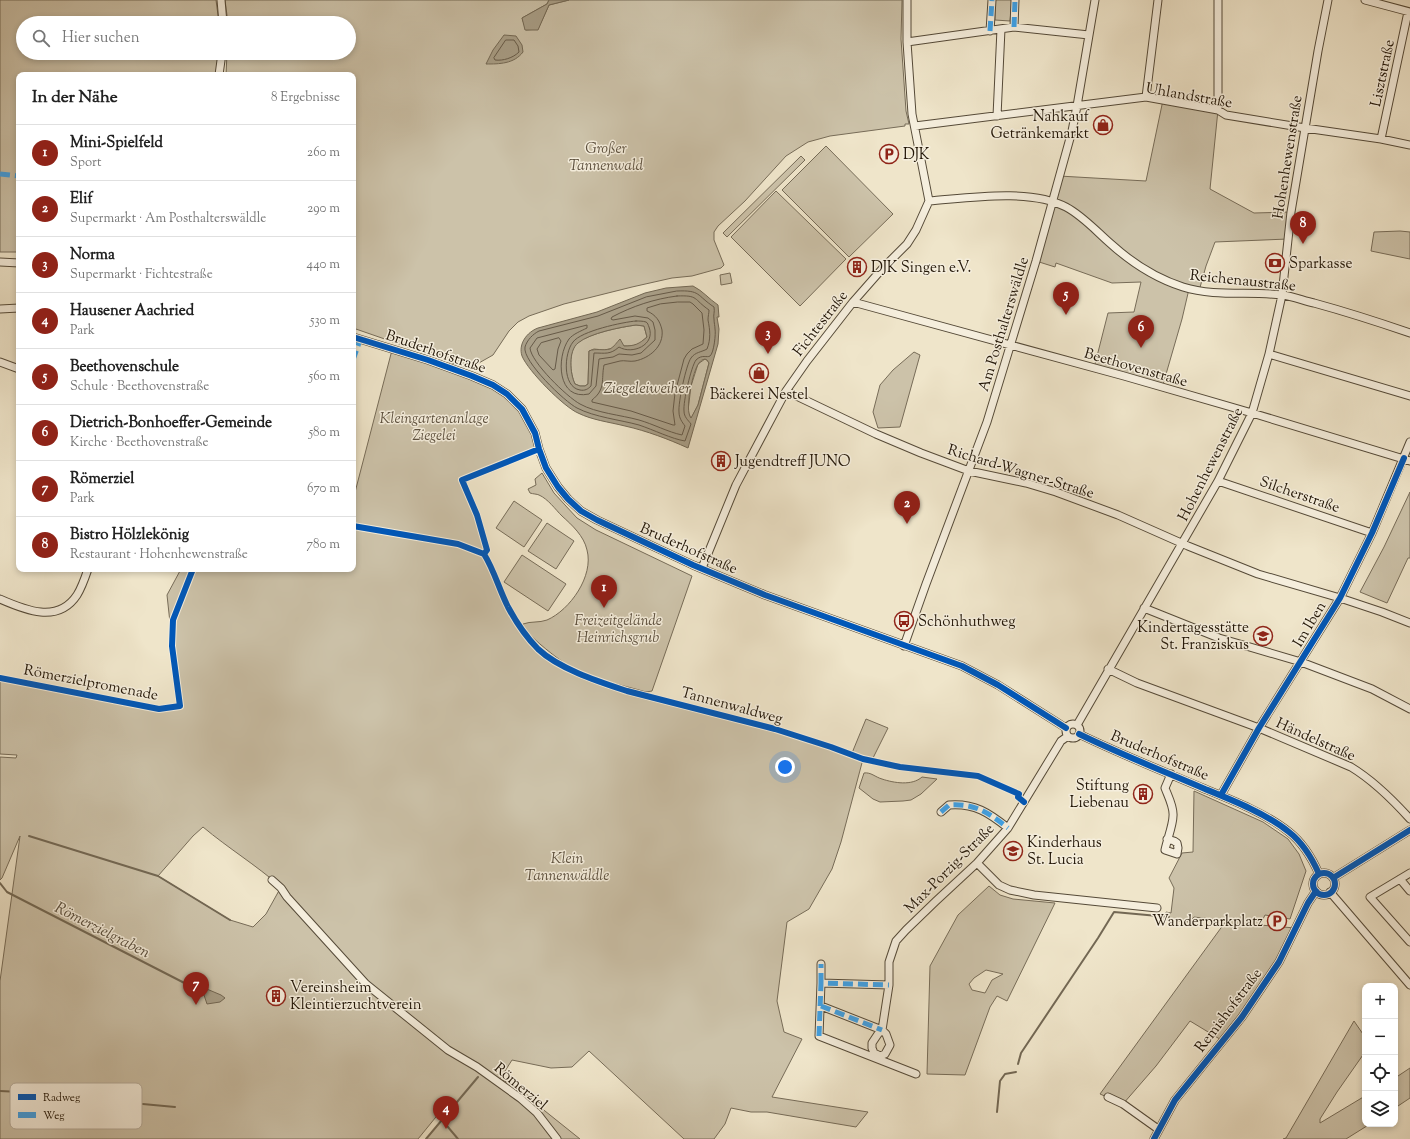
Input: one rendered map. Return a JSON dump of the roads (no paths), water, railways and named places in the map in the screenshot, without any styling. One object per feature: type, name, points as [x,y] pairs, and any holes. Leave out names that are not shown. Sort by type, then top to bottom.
[{"type":"street","points":[[221,0],[222,16]]},
{"type":"street","points":[[907,0],[907,42],[912,114],[929,201]]},
{"type":"street","points":[[990,31],[992,0]]},
{"type":"street","points":[[1014,27],[1015,0]]},
{"type":"street","name":"Am Posthalterswäldle","points":[[904,646],[987,422],[1052,202],[1077,106],[1095,0]]},
{"type":"street","points":[[1146,97],[1158,0]]},
{"type":"street","points":[[1218,0],[1218,110]]},
{"type":"street","name":"Hohenhewenstraße","points":[[1077,725],[1218,481],[1252,413],[1269,354],[1282,295],[1291,212],[1304,128],[1328,0]]},
{"type":"street","points":[[1365,0],[1409,12]]},
{"type":"street","name":"Lisztstraße","points":[[1381,139],[1409,12]]},
{"type":"street","points":[[907,42],[1014,27],[1089,35]]},
{"type":"street","points":[[997,116],[1001,29]]},
{"type":"street","points":[[220,72],[221,60]]},
{"type":"street","name":"Uhlandstraße","points":[[915,126],[1146,97],[1218,110],[1226,114],[1410,145]]},
{"type":"street","name":"Reichenaustraße","points":[[929,201],[1007,196],[1042,199],[1065,206],[1077,214],[1136,265],[1171,283],[1199,291],[1282,295],[1334,308],[1410,333]]},
{"type":"street","name":"Fichtestraße","points":[[702,568],[736,485],[786,391],[807,361],[853,302],[882,269],[907,244],[916,230],[929,201]]},
{"type":"street","points":[[0,262],[16,263]]},
{"type":"street","name":"Beethovenstraße","points":[[853,302],[1010,344],[1252,413],[1407,460]]},
{"type":"street","points":[[0,309],[16,308]]},
{"type":"street","name":"Bruderhofstraße","points":[[356,338],[428,360],[472,376],[493,385],[507,394],[522,409],[535,433],[539,450],[546,468],[558,487],[568,499],[581,510],[598,520],[702,568],[775,599],[952,662],[987,679],[1066,728]]},
{"type":"street","points":[[1269,354],[1410,396]]},
{"type":"street","points":[[0,362],[16,368]]},
{"type":"street","name":"Richard-Wagner-Straße","points":[[786,391],[876,434],[921,453],[969,470],[1026,483],[1056,492],[1118,515],[1258,574],[1340,598],[1410,623]]},
{"type":"street","name":"Im Iben","points":[[1221,795],[1259,728],[1340,598],[1407,460],[1410,442]]},
{"type":"street","name":"Silcherstraße","points":[[1218,481],[1372,533]]},
{"type":"street","points":[[0,599],[37,612],[47,613],[57,611],[76,596],[81,588],[87,572]]},
{"type":"street","points":[[1144,608],[1219,638],[1301,662],[1372,689],[1410,709]]},
{"type":"street","name":"Händelstraße","points":[[1108,669],[1137,683],[1259,728],[1351,767],[1363,774],[1394,800],[1410,820]]},
{"type":"street","points":[[1071,724],[1077,725],[1079,727],[1078,736],[1072,738],[1066,734],[1066,728],[1071,724]]},
{"type":"street","name":"Bruderhofstraße","points":[[1079,734],[1221,795],[1269,818],[1291,833],[1307,851],[1319,874]]},
{"type":"street","name":"Max-Porzig-Straße","points":[[873,1054],[872,1043],[882,1030],[889,985],[889,962],[896,941],[977,863],[1008,828],[1061,741],[1068,736]]},
{"type":"street","points":[[1167,839],[1174,815],[1165,788],[1171,774]]},
{"type":"street","points":[[941,812],[949,805],[965,804],[982,810],[1008,828]]},
{"type":"street","points":[[1333,878],[1410,830]]},
{"type":"street","points":[[977,863],[999,885],[1010,890],[1034,895],[1156,908]]},
{"type":"street","points":[[1410,873],[1370,897],[1410,942]]},
{"type":"street","points":[[1319,874],[1329,874],[1333,878],[1333,888],[1330,892],[1320,894],[1313,887],[1315,877],[1319,874]]},
{"type":"street","points":[[1400,879],[1410,891]]},
{"type":"street","name":"Römerziel","points":[[272,880],[281,888],[287,897],[366,984],[448,1050],[477,1067],[520,1098],[537,1113],[557,1139]]},
{"type":"street","name":"Remishofstraße","points":[[1154,1139],[1158,1129],[1175,1100],[1242,1017],[1279,962],[1308,903],[1316,891]]},
{"type":"street","points":[[1330,892],[1410,985]]},
{"type":"street","points":[[821,964],[819,1036],[880,1056],[885,1054],[889,1049],[889,1039],[882,1030],[821,1006]]},
{"type":"street","points":[[821,983],[889,985]]},
{"type":"street","points":[[873,1054],[916,1074]]},
{"type":"street","points":[[1108,1097],[1123,1104],[1158,1129]]},
{"type":"water","points":[[549,0],[569,0],[549,5],[538,30],[525,30],[522,18],[547,4]]},
{"type":"water","points":[[504,35],[516,36],[522,45],[523,52],[511,61],[486,64],[493,50]]},
{"type":"water","name":"Ziegeleiweiher","points":[[693,286],[718,305],[718,344],[688,448],[665,438],[633,428],[601,421],[578,413],[564,404],[539,379],[526,363],[521,352],[524,339],[530,332],[538,328],[597,312],[645,293],[666,288]],"holes":[[[636,325],[644,326],[647,337],[634,345],[624,346],[620,339],[610,349],[589,351],[588,384],[585,386],[575,384],[571,369],[571,357],[578,343],[583,339],[598,333]],[[705,359],[709,363],[698,405],[691,418],[688,407],[692,381],[700,361]]]},
{"type":"water","points":[[202,987],[225,998],[220,1002],[207,1004],[204,995],[200,991]]},
{"type":"waterway","points":[[29,836],[158,876],[230,920]]},
{"type":"waterway","name":"Römerzielgraben","points":[[0,883],[7,892],[200,991]]},
{"type":"waterway","points":[[1018,1064],[1021,1053],[1114,912],[1169,917]]},
{"type":"waterway","points":[[997,1112],[1000,1081],[1005,1074],[1016,1072]]},
{"type":"waterway","points":[[426,1139],[478,1077]]},
{"type":"waterway","points":[[0,1091],[10,1091]]},
{"type":"waterway","points":[[142,1104],[175,1107]]},
{"type":"waterway","points":[[442,1120],[458,1139]]},
{"type":"place","name":"Nahkauf Getränkemarkt","points":[[1103,125]]},
{"type":"place","name":"DJK","points":[[889,154]]},
{"type":"place","name":"Bistro Hölzlekönig","points":[[1303,244]]},
{"type":"place","name":"Sparkasse","points":[[1275,263]]},
{"type":"place","name":"DJK Singen e.V.","points":[[857,267]]},
{"type":"place","name":"Beethovenschule","points":[[1066,315]]},
{"type":"place","name":"Dietrich-Bonhoeffer-Gemeinde","points":[[1141,348]]},
{"type":"place","name":"Norma","points":[[768,354]]},
{"type":"place","name":"Bäckerei Nestel","points":[[759,373]]},
{"type":"place","name":"Jugendtreff JUNO","points":[[721,461]]},
{"type":"place","name":"Elif","points":[[907,524]]},
{"type":"place","name":"Mini-Spielfeld","points":[[604,608]]},
{"type":"place","name":"Schönhuthweg","points":[[904,621]]},
{"type":"place","name":"Kindertagesstätte St. Franziskus","points":[[1263,636]]},
{"type":"place","name":"Stiftung Liebenau","points":[[1143,794]]},
{"type":"place","name":"Kinderhaus St. Lucia","points":[[1013,851]]},
{"type":"place","name":"Wanderparkplatz","points":[[1277,921]]},
{"type":"place","name":"Vereinsheim Kleintierzuchtverein","points":[[276,996]]},
{"type":"place","name":"Römerziel","points":[[196,1005]]},
{"type":"place","name":"Hausener Aachried","points":[[446,1129]]},
{"type":"park label","name":"Großer Tannenwald","points":[[606,156]]},
{"type":"park label","name":"Kleingartenanlage Ziegelei","points":[[434,426]]},
{"type":"park label","name":"Freizeitgelände Heinrichsgrub","points":[[618,628]]},
{"type":"park label","name":"Klein Tannenwäldle","points":[[567,866]]}]
